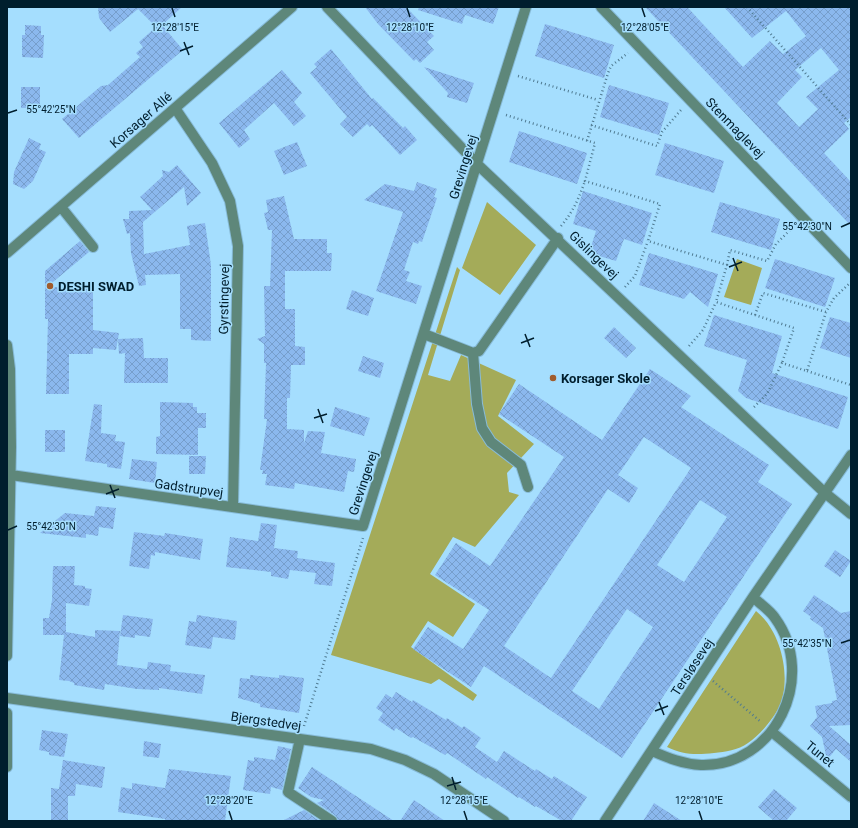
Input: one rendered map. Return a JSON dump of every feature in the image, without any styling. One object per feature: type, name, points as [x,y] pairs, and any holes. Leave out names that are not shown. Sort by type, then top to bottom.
[{"type":"street","name":"Korsager Allé","points":[[7,253],[292,7]]},
{"type":"street","name":"Gislingevej","points":[[327,7],[478,164],[556,236],[825,493],[851,514]]},
{"type":"street","name":"Grevingevej","points":[[363,526],[478,164],[526,7]]},
{"type":"street","name":"Stenmaglevej","points":[[601,7],[851,268]]},
{"type":"street","name":"Gyrstingevej","points":[[175,108],[212,163],[230,201],[238,246],[233,508]]},
{"type":"street","points":[[60,206],[93,247]]},
{"type":"street","points":[[424,334],[473,353],[479,351],[556,236]]},
{"type":"street","points":[[7,345],[10,369],[7,656]]},
{"type":"street","points":[[473,353],[477,404],[482,428],[491,442],[521,465],[528,487]]},
{"type":"street","name":"Tersløsevej","points":[[606,821],[753,597],[851,455]]},
{"type":"street","name":"Gadstrupvej","points":[[10,475],[363,526]]},
{"type":"street","points":[[652,751],[676,762],[702,765],[728,761],[752,749],[772,732],[787,705],[793,675],[789,645],[775,618],[753,597]]},
{"type":"street","name":"Bjergstedvej","points":[[7,698],[371,750],[405,760],[434,774],[504,821]]},
{"type":"street","points":[[7,713],[7,767]]},
{"type":"street","name":"Tunet","points":[[772,732],[851,797]]},
{"type":"street","points":[[300,739],[288,792],[332,821]]},
{"type":"path","points":[[747,7],[851,125]]},
{"type":"path","points":[[587,141],[598,100],[611,66],[637,44]]},
{"type":"path","points":[[506,72],[598,100]]},
{"type":"path","points":[[591,125],[657,146],[662,132],[689,99]]},
{"type":"path","points":[[494,111],[595,143],[580,197],[571,215],[556,236]]},
{"type":"path","points":[[585,181],[660,204],[635,276],[618,295]]},
{"type":"path","points":[[680,354],[703,330],[716,302],[730,250],[767,261],[776,244],[803,218]]},
{"type":"path","points":[[648,241],[726,265]]},
{"type":"path","points":[[806,371],[826,312],[834,298],[851,282]]},
{"type":"path","points":[[755,315],[763,293],[826,312]]},
{"type":"path","points":[[716,302],[794,328],[782,363],[767,394],[745,416]]},
{"type":"path","points":[[782,363],[851,385]]},
{"type":"path","points":[[300,739],[364,538],[363,526]]},
{"type":"path","points":[[703,673],[772,732]]},
{"type":"green space","points":[[487,202],[536,245],[500,295],[462,268]]},
{"type":"green space","points":[[737,259],[762,268],[751,305],[724,297]]},
{"type":"green space","points":[[457,267],[460,270],[428,375],[450,381],[461,355],[516,380],[498,416],[534,444],[507,473],[509,492],[519,495],[475,547],[453,537],[430,574],[475,604],[453,637],[428,621],[411,647],[477,695],[473,701],[439,679],[431,684],[331,655]]},
{"type":"green space","points":[[756,611],[771,629],[777,641],[784,666],[784,691],[781,703],[775,714],[758,735],[748,743],[736,749],[718,753],[695,754],[679,752],[667,747]]},
{"type":"building","points":[[98,7],[182,7],[162,25],[183,50],[79,138],[62,119],[101,86],[108,85],[140,57],[136,53],[143,47],[139,42],[156,27],[138,9],[110,32],[99,18]]},
{"type":"building","points":[[365,7],[406,7],[434,36],[427,42],[434,50],[420,63],[416,59],[414,61],[378,24]]},
{"type":"building","points":[[419,7],[499,7],[493,24],[465,15],[462,24],[418,10]]},
{"type":"building","points":[[645,7],[687,7],[743,67],[770,41],[783,54],[806,36],[786,11],[752,38],[724,7],[851,7],[851,117],[844,123],[849,129],[824,153],[851,182],[851,226]],"holes":[[[821,48],[839,70],[806,97],[818,109],[799,127],[777,103],[802,77],[795,70]]]},
{"type":"building","points":[[545,24],[614,45],[604,78],[535,56]]},
{"type":"building","points":[[25,25],[41,26],[41,35],[44,35],[43,58],[22,57],[22,35],[25,35]]},
{"type":"building","points":[[331,49],[372,99],[373,98],[403,128],[405,126],[417,140],[400,155],[372,125],[370,127],[367,124],[353,137],[340,124],[347,117],[310,73],[317,67],[314,64]]},
{"type":"building","points":[[424,67],[474,83],[467,103],[447,97],[448,93]]},
{"type":"building","points":[[282,70],[302,93],[294,102],[306,116],[294,126],[274,103],[244,130],[250,139],[239,148],[219,123]]},
{"type":"building","points":[[609,85],[669,103],[659,135],[600,117]]},
{"type":"building","points":[[21,87],[40,87],[40,108],[21,108]]},
{"type":"building","points":[[519,131],[587,153],[577,184],[509,162]]},
{"type":"building","points":[[29,138],[41,144],[39,149],[46,152],[33,181],[24,189],[13,184],[14,172]]},
{"type":"building","points":[[297,142],[307,166],[284,175],[274,151]]},
{"type":"building","points":[[665,143],[724,161],[714,193],[655,175]]},
{"type":"building","points":[[177,165],[201,193],[187,206],[184,187],[143,222],[144,254],[190,245],[187,226],[205,223],[211,265],[211,341],[191,340],[191,329],[180,329],[180,274],[145,275],[146,285],[139,286],[131,253],[130,233],[127,234],[123,219],[129,219],[129,211],[152,210],[140,197],[163,176],[162,170],[169,172]]},
{"type":"building","points":[[417,182],[437,189],[434,197],[437,198],[422,242],[419,241],[418,244],[413,242],[404,270],[410,272],[406,281],[422,286],[416,304],[376,291],[403,212],[364,200],[385,184],[414,191]]},
{"type":"building","points":[[583,191],[652,213],[642,245],[624,239],[616,261],[589,253],[596,231],[573,224]]},
{"type":"building","points":[[284,196],[294,239],[327,239],[327,253],[332,253],[331,271],[285,271],[285,309],[295,309],[295,346],[305,347],[305,365],[291,365],[290,398],[287,398],[287,429],[304,430],[304,443],[308,431],[325,432],[321,453],[356,459],[354,472],[348,471],[344,492],[295,483],[294,489],[265,485],[267,474],[262,474],[263,470],[260,470],[267,419],[264,419],[266,363],[264,363],[264,344],[257,339],[265,336],[264,286],[270,286],[272,230],[268,230],[264,213],[268,212],[266,200]]},
{"type":"building","points":[[720,202],[780,219],[771,250],[711,232]]},
{"type":"building","points":[[80,241],[89,252],[47,287],[93,288],[93,330],[119,333],[116,350],[93,348],[93,354],[69,354],[69,394],[46,394],[48,319],[45,319],[45,271]]},
{"type":"building","points":[[649,253],[718,274],[708,307],[690,292],[684,299],[639,285]]},
{"type":"building","points":[[775,259],[835,278],[825,307],[765,288]]},
{"type":"building","points":[[352,290],[374,298],[368,316],[346,309]]},
{"type":"building","points":[[714,315],[782,336],[772,373],[848,397],[838,429],[746,398],[738,391],[747,360],[704,346]]},
{"type":"building","points":[[830,317],[851,323],[851,358],[820,348]]},
{"type":"building","points":[[614,327],[636,348],[626,358],[604,338]]},
{"type":"building","points":[[143,338],[144,358],[168,358],[168,383],[124,383],[125,353],[119,354],[118,339]]},
{"type":"building","points":[[363,356],[384,363],[380,378],[358,371]]},
{"type":"building","points":[[650,369],[691,396],[681,407],[769,465],[758,482],[792,504],[622,758],[484,666],[471,687],[413,649],[428,627],[463,649],[489,610],[435,575],[456,543],[490,566],[564,457],[499,414],[519,384],[602,440]],"holes":[[[644,437],[691,468],[551,678],[504,646],[608,489],[629,503],[638,488],[618,475]],[[700,500],[727,517],[684,582],[657,565]],[[627,609],[653,627],[599,709],[572,691]]]},
{"type":"building","points":[[160,402],[193,403],[193,407],[197,407],[197,413],[206,413],[206,428],[198,428],[198,455],[156,454],[156,437],[160,436]]},
{"type":"building","points":[[94,404],[102,405],[101,433],[116,435],[115,441],[125,442],[121,469],[107,467],[107,464],[85,461]]},
{"type":"building","points":[[335,407],[370,418],[364,436],[330,426]]},
{"type":"building","points":[[45,430],[65,430],[65,452],[45,452]]},
{"type":"building","points":[[189,456],[206,456],[205,474],[189,474]]},
{"type":"building","points":[[132,459],[157,462],[155,483],[129,479]]},
{"type":"building","points":[[96,506],[116,508],[113,529],[99,527],[98,536],[86,534],[86,538],[40,533],[65,513],[94,516]]},
{"type":"building","points":[[261,523],[277,525],[274,548],[298,551],[297,558],[335,563],[332,586],[314,584],[316,573],[290,570],[288,579],[271,576],[271,572],[226,567],[230,537],[258,541]]},
{"type":"building","points":[[134,532],[164,536],[165,533],[203,539],[200,560],[155,552],[155,556],[151,555],[149,569],[129,566]]},
{"type":"building","points":[[835,550],[851,561],[840,577],[824,566]]},
{"type":"building","points":[[53,566],[75,566],[74,585],[85,586],[85,588],[92,589],[89,606],[66,603],[66,632],[95,637],[95,630],[120,631],[117,665],[147,669],[148,662],[171,665],[170,671],[205,675],[202,694],[159,688],[159,690],[137,689],[105,684],[104,690],[74,685],[74,683],[69,681],[59,680],[64,635],[43,635],[43,618],[49,618],[52,600]]},
{"type":"building","points":[[814,595],[841,613],[851,611],[851,725],[829,726],[851,745],[851,762],[836,749],[827,760],[822,737],[810,726],[817,717],[815,706],[832,703],[832,701],[837,700],[823,628],[810,619],[811,617],[803,611]]},
{"type":"building","points":[[123,615],[153,619],[150,637],[135,635],[135,638],[120,636]]},
{"type":"building","points":[[197,615],[237,621],[235,640],[213,637],[211,649],[185,645],[189,621],[196,622]]},
{"type":"building","points":[[250,675],[279,678],[279,675],[304,678],[299,713],[260,707],[260,704],[238,698],[240,678],[250,679]]},
{"type":"building","points":[[396,692],[412,702],[413,700],[446,720],[447,718],[462,728],[464,726],[481,738],[475,747],[497,762],[504,751],[535,771],[536,769],[552,779],[554,776],[587,797],[571,821],[562,821],[519,797],[518,798],[447,753],[445,755],[413,737],[411,738],[396,728],[394,731],[378,720],[383,713],[376,708],[386,694],[392,698]]},
{"type":"building","points":[[42,730],[68,734],[64,757],[49,755],[49,752],[39,750]]},
{"type":"building","points":[[144,741],[161,744],[159,758],[143,756]]},
{"type":"building","points":[[278,746],[291,749],[282,790],[271,787],[270,794],[243,790],[248,760],[254,761],[254,757],[275,760]]},
{"type":"building","points":[[63,760],[105,767],[102,788],[76,784],[75,796],[68,796],[68,821],[51,821],[51,788],[59,789]]},
{"type":"building","points":[[312,767],[394,821],[338,821],[336,816],[317,803],[324,800],[311,797],[298,788]]},
{"type":"building","points":[[169,769],[231,776],[225,821],[165,821],[165,819],[118,812],[121,787],[132,789],[132,783],[165,788]]},
{"type":"building","points":[[774,789],[797,808],[786,821],[774,821],[758,807]]},
{"type":"building","points":[[414,800],[445,821],[400,821]]},
{"type":"building","points":[[654,803],[682,821],[643,821]]},
{"type":"building","points":[[304,810],[320,821],[282,821]]},
{"type":"place","name":"DESHI SWAD","points":[[50,286]]},
{"type":"place","name":"Korsager Skole","points":[[553,378]]}]
